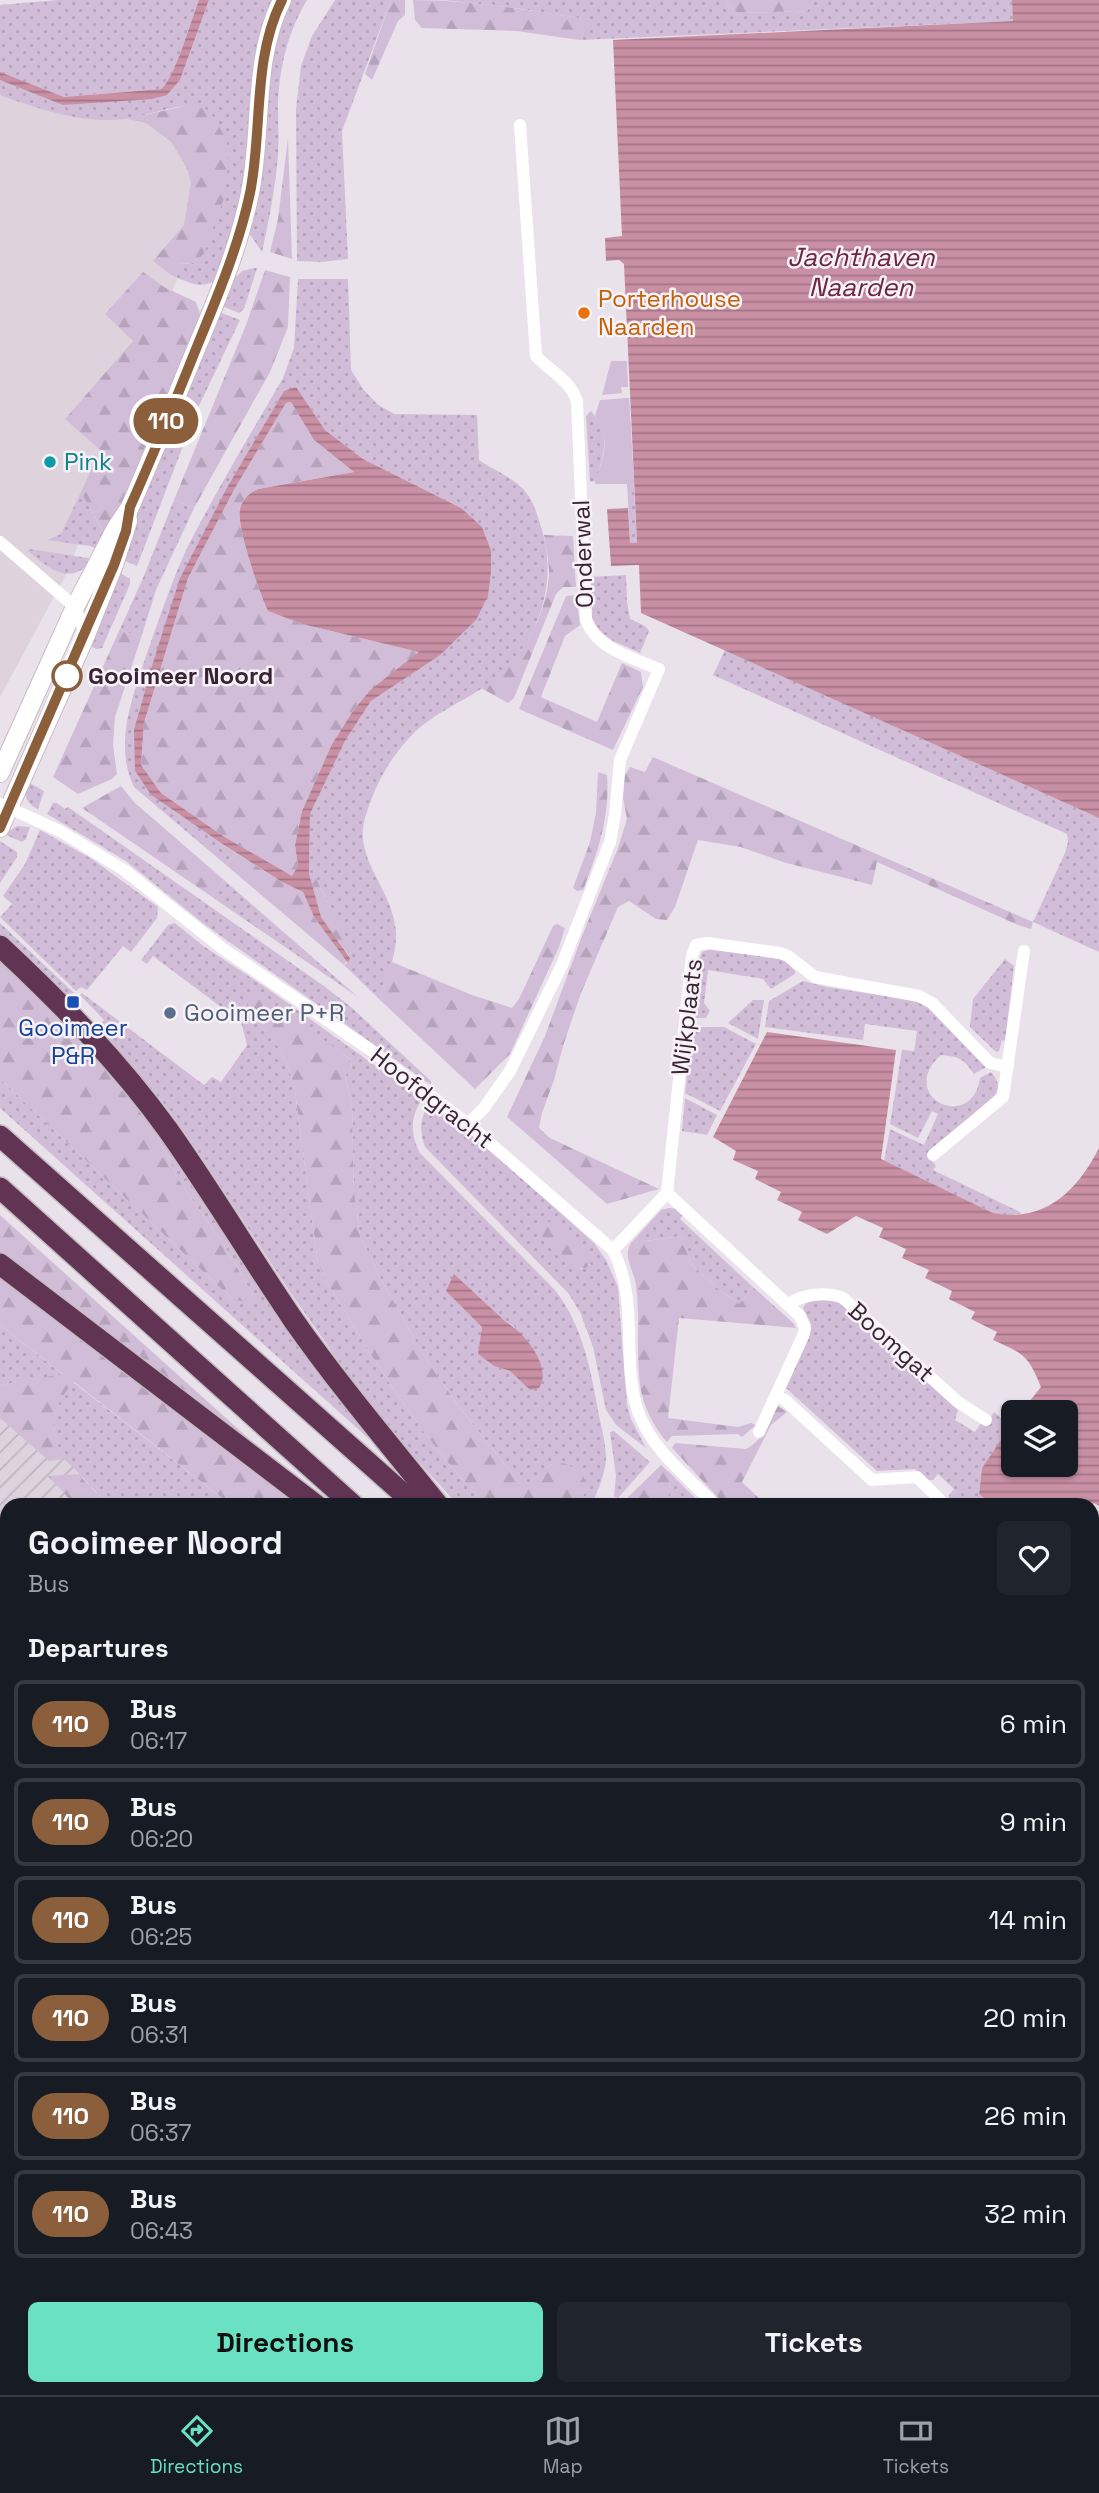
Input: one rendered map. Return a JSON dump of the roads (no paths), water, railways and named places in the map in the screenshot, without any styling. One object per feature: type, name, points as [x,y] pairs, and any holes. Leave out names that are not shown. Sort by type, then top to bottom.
[{"type":"highway","points":[[0,946],[49,991],[119,1067],[167,1130],[330,1370],[432,1498]]},
{"type":"highway","points":[[0,1136],[408,1498]]},
{"type":"highway","points":[[0,1188],[345,1498]]},
{"type":"highway","points":[[0,1264],[307,1498]]},
{"type":"main road","points":[[0,773],[75,607],[116,528],[130,507],[216,301],[250,193],[267,40],[282,0]]},
{"type":"main road","points":[[0,828],[4,806],[86,635],[126,531],[130,507]]},
{"type":"street","name":"Onderwal","points":[[468,1124],[484,1108],[510,1071],[562,965],[610,842],[620,760],[659,669],[596,639],[586,619],[577,401],[573,390],[536,356],[520,125]]},
{"type":"street","points":[[0,542],[75,607],[86,635]]},
{"type":"street","points":[[75,607],[98,603]]},
{"type":"street","name":"Hoofdgracht","points":[[4,806],[60,831],[114,863],[222,948],[372,1051],[468,1124],[613,1250],[625,1279],[633,1389],[639,1415],[663,1451],[708,1498]]},
{"type":"street","name":"Wijkplaats","points":[[667,1193],[692,956],[696,945],[707,943],[780,953],[815,977],[919,996],[932,1003],[989,1063],[1008,1067]]},
{"type":"street","points":[[933,1156],[1003,1097],[1024,951]]},
{"type":"street","points":[[613,1250],[667,1193],[800,1316],[805,1328],[759,1432]]},
{"type":"street","name":"Boomgat","points":[[788,1305],[796,1298],[828,1295],[843,1298],[958,1402],[986,1420]]},
{"type":"street","points":[[776,1396],[785,1400],[872,1480],[917,1477],[939,1498]]},
{"type":"water","points":[[199,0],[209,0],[180,80],[167,95],[152,99],[63,105],[0,80],[0,72],[64,97],[161,89],[172,73]]},
{"type":"water","name":"Jachthaven Naarden","points":[[1012,0],[1099,0],[1099,818],[641,613],[639,565],[611,566],[607,509],[628,508],[630,543],[637,543],[624,264],[619,260],[606,261],[605,238],[622,236],[613,40],[1013,21]]},
{"type":"water","points":[[296,387],[325,430],[363,459],[461,508],[482,527],[491,551],[488,596],[476,620],[439,656],[371,701],[345,741],[310,814],[309,873],[321,917],[350,958],[348,963],[314,917],[303,892],[282,882],[151,795],[135,771],[134,730],[180,578],[229,484],[284,391]],"holes":[[[291,402],[314,440],[354,472],[258,489],[247,497],[240,509],[245,544],[268,611],[302,624],[419,652],[370,690],[332,744],[302,811],[295,845],[298,866],[292,876],[223,836],[161,793],[141,765],[144,723],[188,578],[235,488],[286,403]]]},
{"type":"water","points":[[767,1032],[896,1050],[881,1159],[993,1213],[1012,1215],[1044,1208],[1070,1190],[1099,1148],[1099,1498],[984,1498],[979,1494],[982,1468],[1001,1440],[1001,1477],[1078,1477],[1078,1400],[1031,1400],[1041,1387],[1024,1357],[993,1340],[997,1332],[971,1319],[975,1312],[949,1299],[952,1291],[925,1278],[929,1270],[902,1258],[906,1249],[879,1237],[883,1228],[856,1216],[827,1234],[798,1220],[802,1212],[777,1200],[781,1192],[755,1179],[758,1171],[733,1160],[736,1151],[713,1137]]},
{"type":"water","points":[[454,1274],[528,1342],[542,1370],[539,1388],[530,1390],[510,1371],[494,1366],[478,1354],[482,1327],[446,1291]]},
{"type":"place","name":"Porterhouse Naarden","points":[[584,313]]},
{"type":"place","name":"Pink","points":[[50,462]]},
{"type":"place","name":"Gooimeer Noord","points":[[67,676]]},
{"type":"place","name":"Gooimeer P&R","points":[[73,1002]]},
{"type":"place","name":"Gooimeer P+R","points":[[170,1013]]}]
